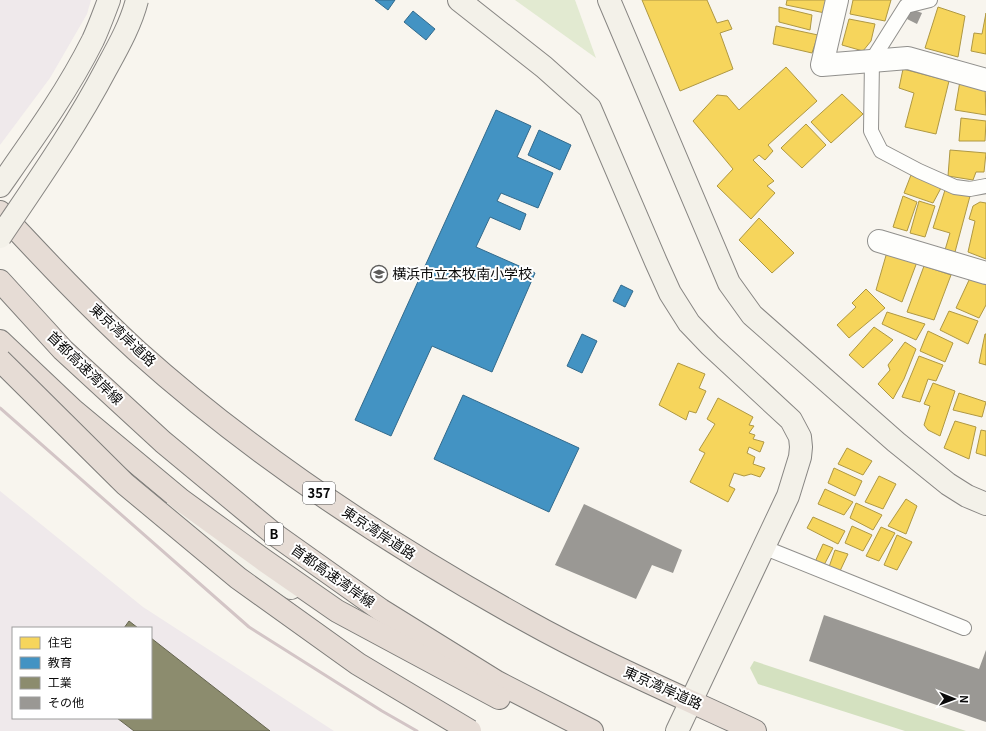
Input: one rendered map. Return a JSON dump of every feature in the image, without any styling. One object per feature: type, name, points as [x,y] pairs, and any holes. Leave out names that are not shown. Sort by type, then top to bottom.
[{"type":"highway","name":"東京湾岸道路","points":[[0,212],[45,261],[137,351],[238,434],[338,506],[429,565],[526,621],[612,665],[755,731]]},
{"type":"highway","name":"首都高速湾岸線","points":[[0,281],[63,350],[163,442],[274,534],[381,610],[491,678],[592,731]]},
{"type":"highway","points":[[0,341],[73,410],[181,500],[337,611],[490,694],[571,731]]},
{"type":"highway","points":[[0,360],[125,484],[238,578],[358,664],[470,731]]},
{"type":"street","points":[[0,186],[72,79],[93,38],[109,0]]},
{"type":"street","points":[[0,237],[65,140],[95,90],[118,47],[137,0]]},
{"type":"street","points":[[459,0],[544,67],[590,108],[601,129],[611,157],[656,262],[678,305],[690,323],[710,345],[791,420],[800,437],[800,457],[788,496],[677,731]]},
{"type":"street","points":[[609,0],[729,283],[752,315],[919,461],[948,484],[967,496],[986,504]]},
{"type":"street","points":[[837,0],[822,65],[908,58],[986,80]]},
{"type":"street","points":[[879,241],[986,273]]},
{"type":"street","points":[[0,374],[22,386],[160,502],[227,551],[273,579],[337,611]]},
{"type":"lane","points":[[930,0],[906,6],[872,60],[871,131],[881,152],[955,187],[970,189],[986,186]]},
{"type":"lane","points":[[763,547],[964,628]]},
{"type":"shaded area","points":[[0,0],[91,0],[87,14],[50,78],[0,145]]},
{"type":"shaded area","points":[[0,491],[143,607],[334,731],[0,731]]},
{"type":"green space","points":[[515,0],[575,0],[596,58]]},
{"type":"green space","points":[[754,661],[966,731],[905,731],[758,684],[750,668]]},
{"type":"building: 住宅","points":[[642,0],[707,0],[717,23],[728,20],[732,29],[720,33],[733,69],[680,91]]},
{"type":"building: 住宅","points":[[787,0],[828,0],[825,13],[786,5]]},
{"type":"building: 住宅","points":[[853,0],[891,0],[885,21],[850,14]]},
{"type":"building: 住宅","points":[[779,7],[812,15],[810,30],[779,22]]},
{"type":"building: 住宅","points":[[938,7],[965,16],[958,57],[925,48]]},
{"type":"building: 住宅","points":[[986,13],[986,54],[971,51],[974,33],[982,34]]},
{"type":"building: 住宅","points":[[849,19],[875,24],[871,41],[863,51],[842,45]]},
{"type":"building: 住宅","points":[[776,26],[818,35],[812,53],[773,44]]},
{"type":"building: 住宅","points":[[786,67],[817,101],[768,145],[773,151],[765,160],[759,155],[753,160],[774,181],[767,186],[775,193],[751,219],[717,186],[733,169],[693,121],[717,95],[727,96],[739,110]]},
{"type":"building: 住宅","points":[[903,69],[949,81],[936,134],[905,127],[914,93],[899,88]]},
{"type":"building: 住宅","points":[[960,81],[985,86],[986,115],[955,110]]},
{"type":"building: 住宅","points":[[842,94],[863,114],[831,143],[811,122]]},
{"type":"building: 住宅","points":[[961,118],[986,121],[985,141],[959,141]]},
{"type":"building: 住宅","points":[[806,124],[826,145],[802,168],[781,148]]},
{"type":"building: 住宅","points":[[950,150],[986,153],[984,172],[976,172],[973,180],[948,176]]},
{"type":"building: 住宅","points":[[911,175],[941,188],[933,203],[904,193]]},
{"type":"building: 住宅","points":[[945,190],[970,196],[955,252],[945,250],[950,233],[933,228]]},
{"type":"building: 住宅","points":[[903,196],[917,202],[907,231],[893,227]]},
{"type":"building: 住宅","points":[[919,201],[935,206],[925,237],[910,233]]},
{"type":"building: 住宅","points":[[980,202],[986,203],[986,259],[968,252],[975,221],[969,219],[973,206]]},
{"type":"building: 住宅","points":[[759,218],[794,253],[772,273],[739,240]]},
{"type":"building: 住宅","points":[[887,252],[917,262],[902,302],[876,290]]},
{"type":"building: 住宅","points":[[924,266],[951,275],[934,320],[907,312]]},
{"type":"building: 住宅","points":[[970,278],[986,284],[986,305],[979,318],[956,308]]},
{"type":"building: 住宅","points":[[866,289],[885,308],[849,338],[837,325],[856,307],[852,303]]},
{"type":"building: 住宅","points":[[949,311],[978,321],[968,344],[940,330]]},
{"type":"building: 住宅","points":[[887,312],[925,324],[916,340],[882,324]]},
{"type":"building: 住宅","points":[[874,327],[893,340],[863,368],[849,355]]},
{"type":"building: 住宅","points":[[928,331],[953,343],[945,362],[920,351]]},
{"type":"building: 住宅","points":[[986,334],[986,365],[979,363]]},
{"type":"building: 住宅","points":[[905,342],[916,349],[904,379],[893,399],[878,384],[890,370],[888,365]]},
{"type":"building: 住宅","points":[[919,356],[943,365],[936,381],[928,379],[920,402],[902,397]]},
{"type":"building: 住宅","points":[[678,363],[705,374],[699,388],[706,391],[696,413],[689,411],[686,420],[659,405]]},
{"type":"building: 住宅","points":[[933,383],[955,391],[940,436],[928,430],[924,425],[930,406],[924,404]]},
{"type":"building: 住宅","points":[[959,393],[986,402],[982,417],[953,410]]},
{"type":"building: 住宅","points":[[718,398],[753,417],[749,425],[754,426],[749,433],[755,435],[753,439],[764,442],[760,452],[749,447],[747,453],[755,457],[753,464],[765,468],[760,477],[751,474],[744,476],[734,473],[729,486],[735,489],[728,502],[690,482],[705,453],[699,450],[715,424],[707,419]]},
{"type":"building: 住宅","points":[[955,421],[976,427],[969,459],[944,448]]},
{"type":"building: 住宅","points":[[981,430],[986,431],[986,456],[976,453]]},
{"type":"building: 住宅","points":[[847,448],[872,461],[863,475],[838,464]]},
{"type":"building: 住宅","points":[[834,468],[862,481],[855,496],[828,483]]},
{"type":"building: 住宅","points":[[879,476],[896,484],[883,509],[865,502]]},
{"type":"building: 住宅","points":[[825,489],[853,502],[844,515],[818,504]]},
{"type":"building: 住宅","points":[[906,499],[917,506],[906,534],[888,526]]},
{"type":"building: 住宅","points":[[856,503],[882,515],[873,530],[850,518]]},
{"type":"building: 住宅","points":[[813,517],[845,531],[838,544],[807,528]]},
{"type":"building: 住宅","points":[[852,526],[872,535],[863,551],[845,543]]},
{"type":"building: 住宅","points":[[881,527],[895,533],[879,561],[866,556]]},
{"type":"building: 住宅","points":[[897,535],[912,542],[897,570],[884,565]]},
{"type":"building: 住宅","points":[[823,544],[833,548],[824,565],[815,562]]},
{"type":"building: 住宅","points":[[835,550],[848,554],[840,571],[829,567]]},
{"type":"building: 教育","points":[[375,0],[395,0],[388,10]]},
{"type":"building: 教育","points":[[413,11],[435,29],[426,40],[404,22]]},
{"type":"building: 教育","points":[[496,110],[531,126],[517,157],[553,173],[538,208],[501,193],[497,201],[526,214],[520,230],[490,217],[476,247],[535,273],[492,372],[432,346],[391,436],[355,420]]},
{"type":"building: 教育","points":[[539,130],[571,145],[560,170],[528,155]]},
{"type":"building: 教育","points":[[621,285],[633,291],[625,307],[613,301]]},
{"type":"building: 教育","points":[[582,334],[597,341],[582,373],[567,366]]},
{"type":"building: 教育","points":[[463,395],[579,448],[549,512],[434,459]]},
{"type":"building: 工業","points":[[129,621],[137,627],[125,627]]},
{"type":"building: 工業","points":[[152,639],[270,731],[134,731],[118,719],[152,719]]},
{"type":"building: その他","points":[[911,9],[922,13],[917,24],[907,19]]},
{"type":"building: その他","points":[[584,504],[682,550],[673,573],[652,565],[636,599],[555,565]]},
{"type":"building: その他","points":[[824,615],[979,669],[986,650],[986,722],[809,661]]},
{"type":"railway","points":[[0,408],[249,627],[382,711],[417,731]]},
{"type":"place","name":"横浜市立本牧南小学校","points":[[379,274]]}]
